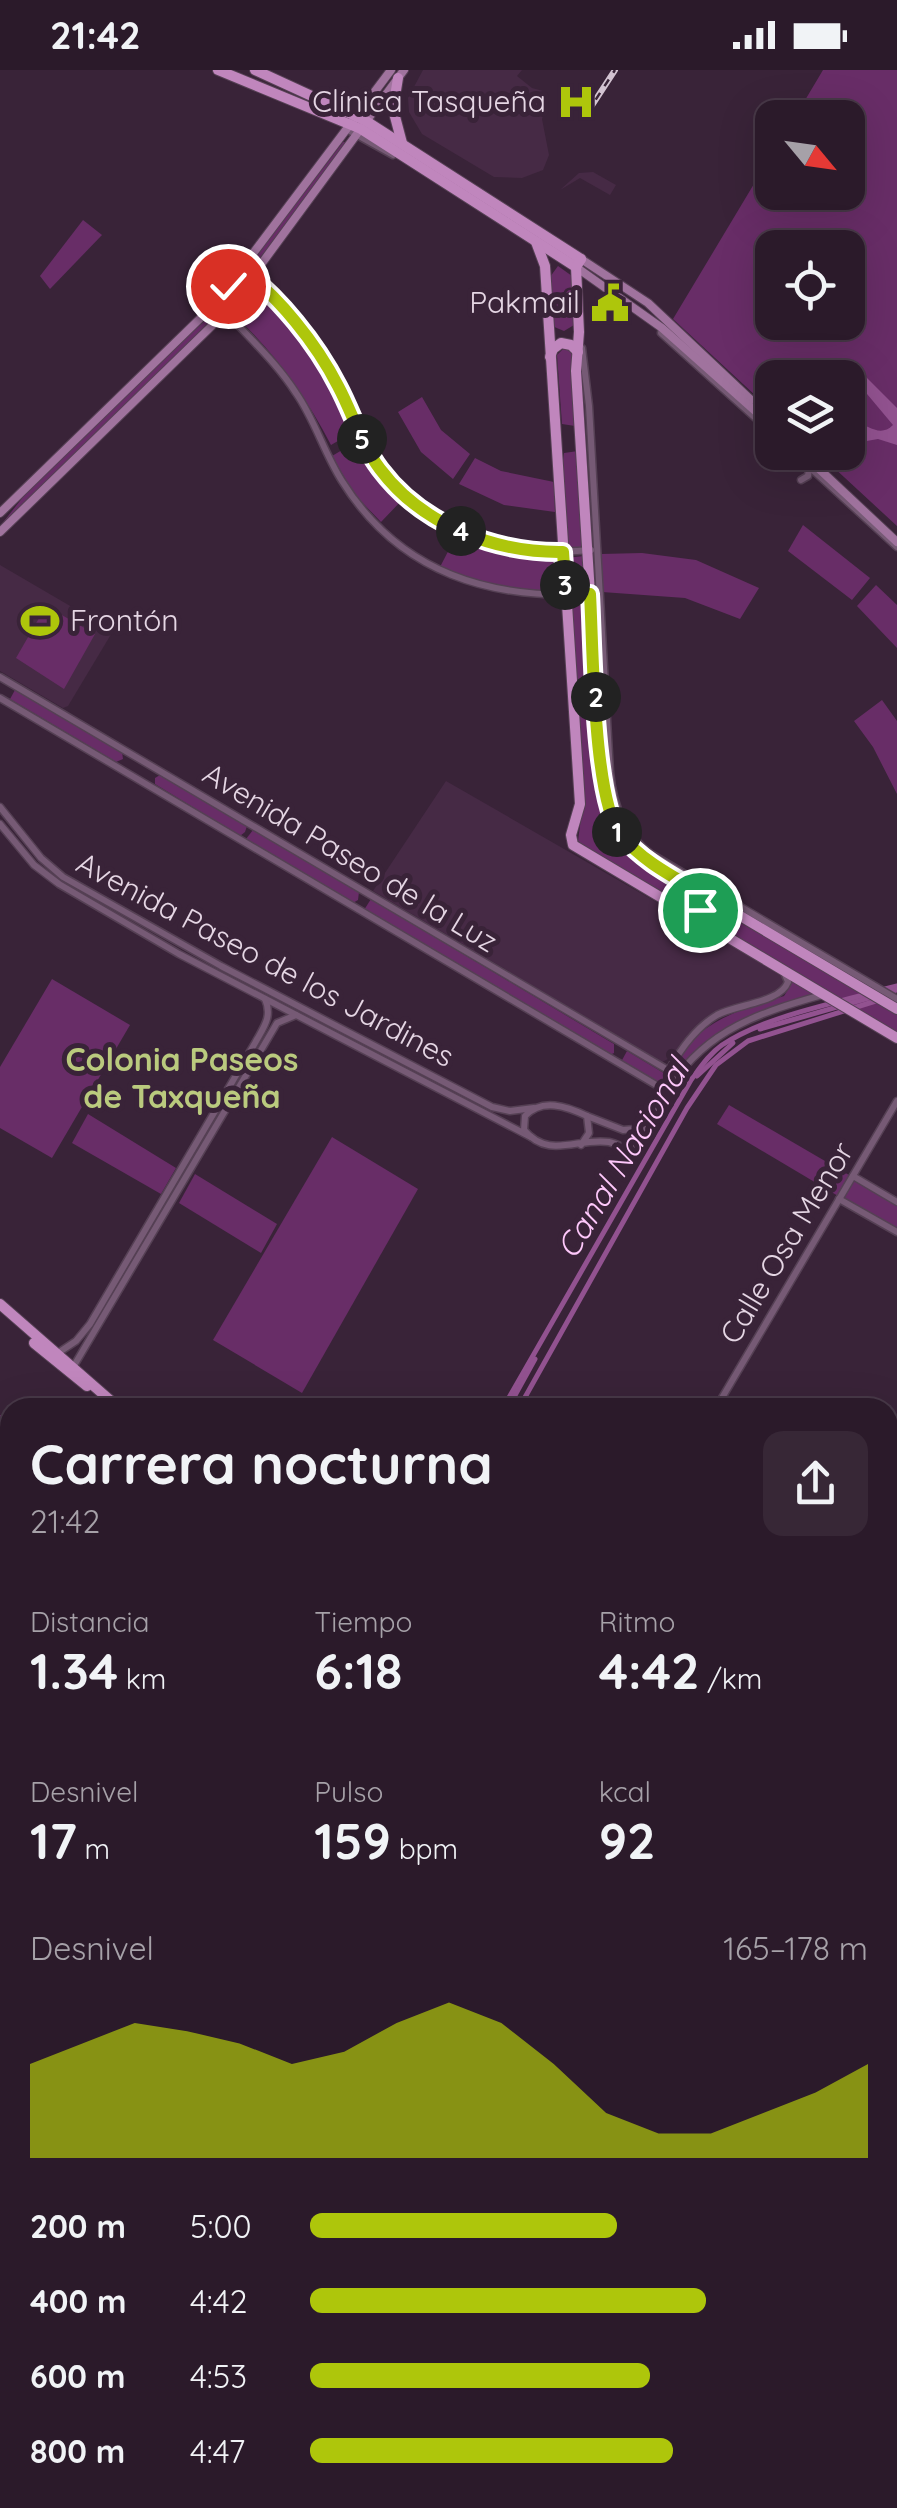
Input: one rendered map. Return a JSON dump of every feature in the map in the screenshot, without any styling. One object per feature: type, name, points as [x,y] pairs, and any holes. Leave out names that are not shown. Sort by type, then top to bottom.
[{"type":"main road","points":[[218,70],[403,144],[579,263],[755,408]]},
{"type":"main road","points":[[255,70],[357,126],[562,259],[579,263],[648,303],[755,406]]},
{"type":"main road","points":[[0,512],[215,304],[398,73]]},
{"type":"main road","points":[[398,73],[393,109],[403,144]]},
{"type":"main road","points":[[0,532],[226,312],[357,126]]},
{"type":"main road","points":[[536,242],[546,273],[542,302],[550,358],[580,804],[571,840],[576,849],[897,1038]]},
{"type":"main road","points":[[546,273],[562,259]]},
{"type":"main road","points":[[579,263],[578,352],[592,550],[601,770],[608,810],[617,832],[639,854],[714,901],[894,1004]]},
{"type":"main road","points":[[226,312],[226,298],[238,271]]},
{"type":"main road","points":[[662,328],[668,327],[688,341]]},
{"type":"main road","points":[[550,358],[561,343],[578,352]]},
{"type":"main road","points":[[823,470],[897,542]]},
{"type":"main road","points":[[678,909],[694,902],[698,891]]},
{"type":"main road","points":[[703,924],[700,910],[714,901]]},
{"type":"main road","points":[[0,1304],[58,1353],[100,1398]]},
{"type":"main road","points":[[0,1313],[108,1398]]},
{"type":"street","points":[[477,202],[491,200]]},
{"type":"street","points":[[238,271],[252,276],[304,334],[337,383],[370,453],[410,499],[472,537],[522,551],[592,550],[586,370],[579,332]]},
{"type":"street","points":[[226,312],[286,378],[342,481],[362,509],[396,541],[435,566],[492,590],[528,596],[594,594],[611,783],[624,825],[651,854],[875,991]]},
{"type":"street","points":[[662,328],[662,333],[755,418]]},
{"type":"street","points":[[800,480],[808,470]]},
{"type":"street","points":[[812,470],[897,542]]},
{"type":"street","name":"Avenida Paseo de la Luz","points":[[0,677],[678,1076]]},
{"type":"street","points":[[8,703],[7,692],[18,688]]},
{"type":"street","name":"Avenida Paseo de la Luz","points":[[0,698],[668,1092]]},
{"type":"street","points":[[116,766],[126,761],[124,750]]},
{"type":"street","points":[[155,789],[152,777],[164,774]]},
{"type":"street","name":"Avenida Paseo de los Jardines","points":[[0,807],[41,858],[63,877],[264,998],[328,1026]]},
{"type":"street","name":"Avenida Paseo de los Jardines","points":[[0,824],[47,876],[219,969]]},
{"type":"street","points":[[672,1083],[668,1070],[691,1038],[716,1016],[785,990],[788,982],[784,971]]},
{"type":"street","name":"Avenida Paseo de los Jardines","points":[[234,978],[530,1138]]},
{"type":"street","points":[[648,1128],[623,1130],[557,1105],[534,1108],[523,1121],[530,1138],[553,1147],[608,1142],[632,1151],[648,1128],[672,1083],[718,1035],[740,1022],[824,994]]},
{"type":"street","points":[[72,1368],[268,1020],[270,1011],[264,998]]},
{"type":"street","points":[[136,1253],[278,1023],[297,1014]]},
{"type":"street","points":[[268,1020],[273,1017],[278,1023]]},
{"type":"street","name":"Avenida Paseo de los Jardines","points":[[344,1035],[492,1107],[534,1108]]},
{"type":"street","points":[[613,1061],[622,1044]]},
{"type":"street","points":[[232,1080],[240,1085]]},
{"type":"street","name":"Calle Osa Menor","points":[[722,1398],[897,1100]]},
{"type":"street","points":[[580,1145],[589,1133],[587,1116]]},
{"type":"street","points":[[853,1176],[897,1202]]},
{"type":"street","points":[[840,1199],[897,1232]]},
{"type":"street","points":[[58,1353],[84,1333],[126,1271]]},
{"type":"shaded area","points":[[423,70],[522,70],[517,76],[543,91],[546,105],[542,119],[549,155],[543,170],[522,178],[494,177],[422,134],[409,112],[408,98]]},
{"type":"shaded area","points":[[823,70],[897,70],[897,526],[836,470],[865,470],[865,360],[755,360],[755,395],[673,319],[755,182],[755,210],[865,210],[865,100],[805,100]]},
{"type":"shaded area","points":[[343,142],[349,143],[256,265],[252,261]]},
{"type":"shaded area","points":[[593,172],[616,185],[610,195],[580,178],[560,190],[579,173]]},
{"type":"shaded area","points":[[83,220],[102,235],[50,289],[40,276]]},
{"type":"shaded area","points":[[558,266],[572,276],[574,325],[564,331],[552,326],[550,277]]},
{"type":"shaded area","points":[[256,287],[325,372],[355,431],[331,445],[289,376],[235,316]]},
{"type":"shaded area","points":[[221,302],[222,312],[1,525],[23,497]]},
{"type":"shaded area","points":[[566,346],[572,353],[578,423],[575,426],[562,424],[557,355]]},
{"type":"shaded area","points":[[865,376],[897,408],[897,445],[878,439],[865,441],[865,426],[879,431],[893,425],[865,392]]},
{"type":"shaded area","points":[[422,397],[441,430],[470,454],[453,479],[421,452],[398,412]]},
{"type":"shaded area","points":[[359,440],[377,474],[403,499],[381,522],[354,494],[332,456]]},
{"type":"shaded area","points":[[578,451],[583,547],[564,548],[560,480],[564,453]]},
{"type":"shaded area","points":[[475,458],[501,471],[554,482],[555,512],[504,505],[459,484]]},
{"type":"shaded area","points":[[803,525],[870,578],[852,600],[788,551]]},
{"type":"shaded area","points":[[457,534],[508,554],[558,557],[560,592],[498,587],[440,567]]},
{"type":"shaded area","points":[[642,553],[696,560],[759,588],[740,619],[685,598],[602,592],[601,554]]},
{"type":"shaded area","points":[[584,556],[587,592],[568,593],[565,558]]},
{"type":"shaded area","points":[[0,565],[113,631],[68,706],[63,708],[0,671]]},
{"type":"shaded area","points":[[876,585],[897,605],[897,648],[857,606]]},
{"type":"shaded area","points":[[587,604],[597,774],[615,834],[692,891],[693,899],[678,906],[583,849],[578,841],[581,818],[568,605]]},
{"type":"shaded area","points":[[46,606],[95,634],[64,689],[16,658]]},
{"type":"shaded area","points":[[15,690],[122,752],[123,759],[116,762],[10,699]]},
{"type":"shaded area","points":[[882,700],[897,721],[897,794],[873,747],[854,721]]},
{"type":"shaded area","points":[[160,775],[247,826],[245,832],[240,836],[155,784]]},
{"type":"shaded area","points":[[446,781],[783,975],[785,986],[725,1009],[676,1055],[662,1062],[373,891]]},
{"type":"shaded area","points":[[253,830],[359,892],[358,900],[351,904],[246,839]]},
{"type":"shaded area","points":[[371,899],[614,1044],[614,1053],[610,1055],[364,910]]},
{"type":"shaded area","points":[[718,906],[897,1013],[897,1035],[703,917],[702,910]]},
{"type":"shaded area","points":[[790,978],[816,993],[740,1022],[676,1073],[672,1069],[693,1039],[719,1020],[784,996]]},
{"type":"shaded area","points":[[52,979],[130,1025],[52,1158],[0,1128],[0,1067]]},
{"type":"shaded area","points":[[627,1051],[667,1075],[661,1086],[621,1062]]},
{"type":"shaded area","points":[[729,1105],[897,1203],[897,1231],[717,1124]]},
{"type":"shaded area","points":[[88,1114],[176,1168],[161,1194],[72,1143]]},
{"type":"shaded area","points":[[332,1137],[418,1189],[302,1393],[213,1340]]},
{"type":"shaded area","points":[[195,1174],[277,1224],[261,1253],[179,1203]]},
{"type":"waterway","name":"Canal Nacional","points":[[881,990],[897,986]]},
{"type":"waterway","name":"Canal Nacional","points":[[760,1029],[897,990]]},
{"type":"waterway","name":"Canal Nacional","points":[[509,1398],[691,1080],[709,1057],[722,1045],[756,1027],[870,993]]},
{"type":"waterway","name":"Canal Nacional","points":[[525,1398],[687,1108],[716,1065],[748,1041],[879,1000]]},
{"type":"waterway","name":"Canal Nacional","points":[[697,1076],[733,1043]]},
{"type":"waterway","name":"Canal Nacional","points":[[514,1398],[535,1359]]},
{"type":"railway","points":[[587,113],[615,70]]},
{"type":"place","name":"Clínica Tasqueña","points":[[576,102]]},
{"type":"place","name":"Pakmail","points":[[610,303]]},
{"type":"place","name":"Frontón","points":[[40,621]]},
{"type":"district","name":"Colonia Paseos de Taxqueña","points":[[182,1078]]},
{"type":"route","points":[[228,286],[240,268],[287,314],[337,383],[370,453],[410,499],[472,537],[522,551],[563,552],[566,596],[590,594],[601,770],[608,810],[617,832],[639,854],[714,901],[700,910]]}]
